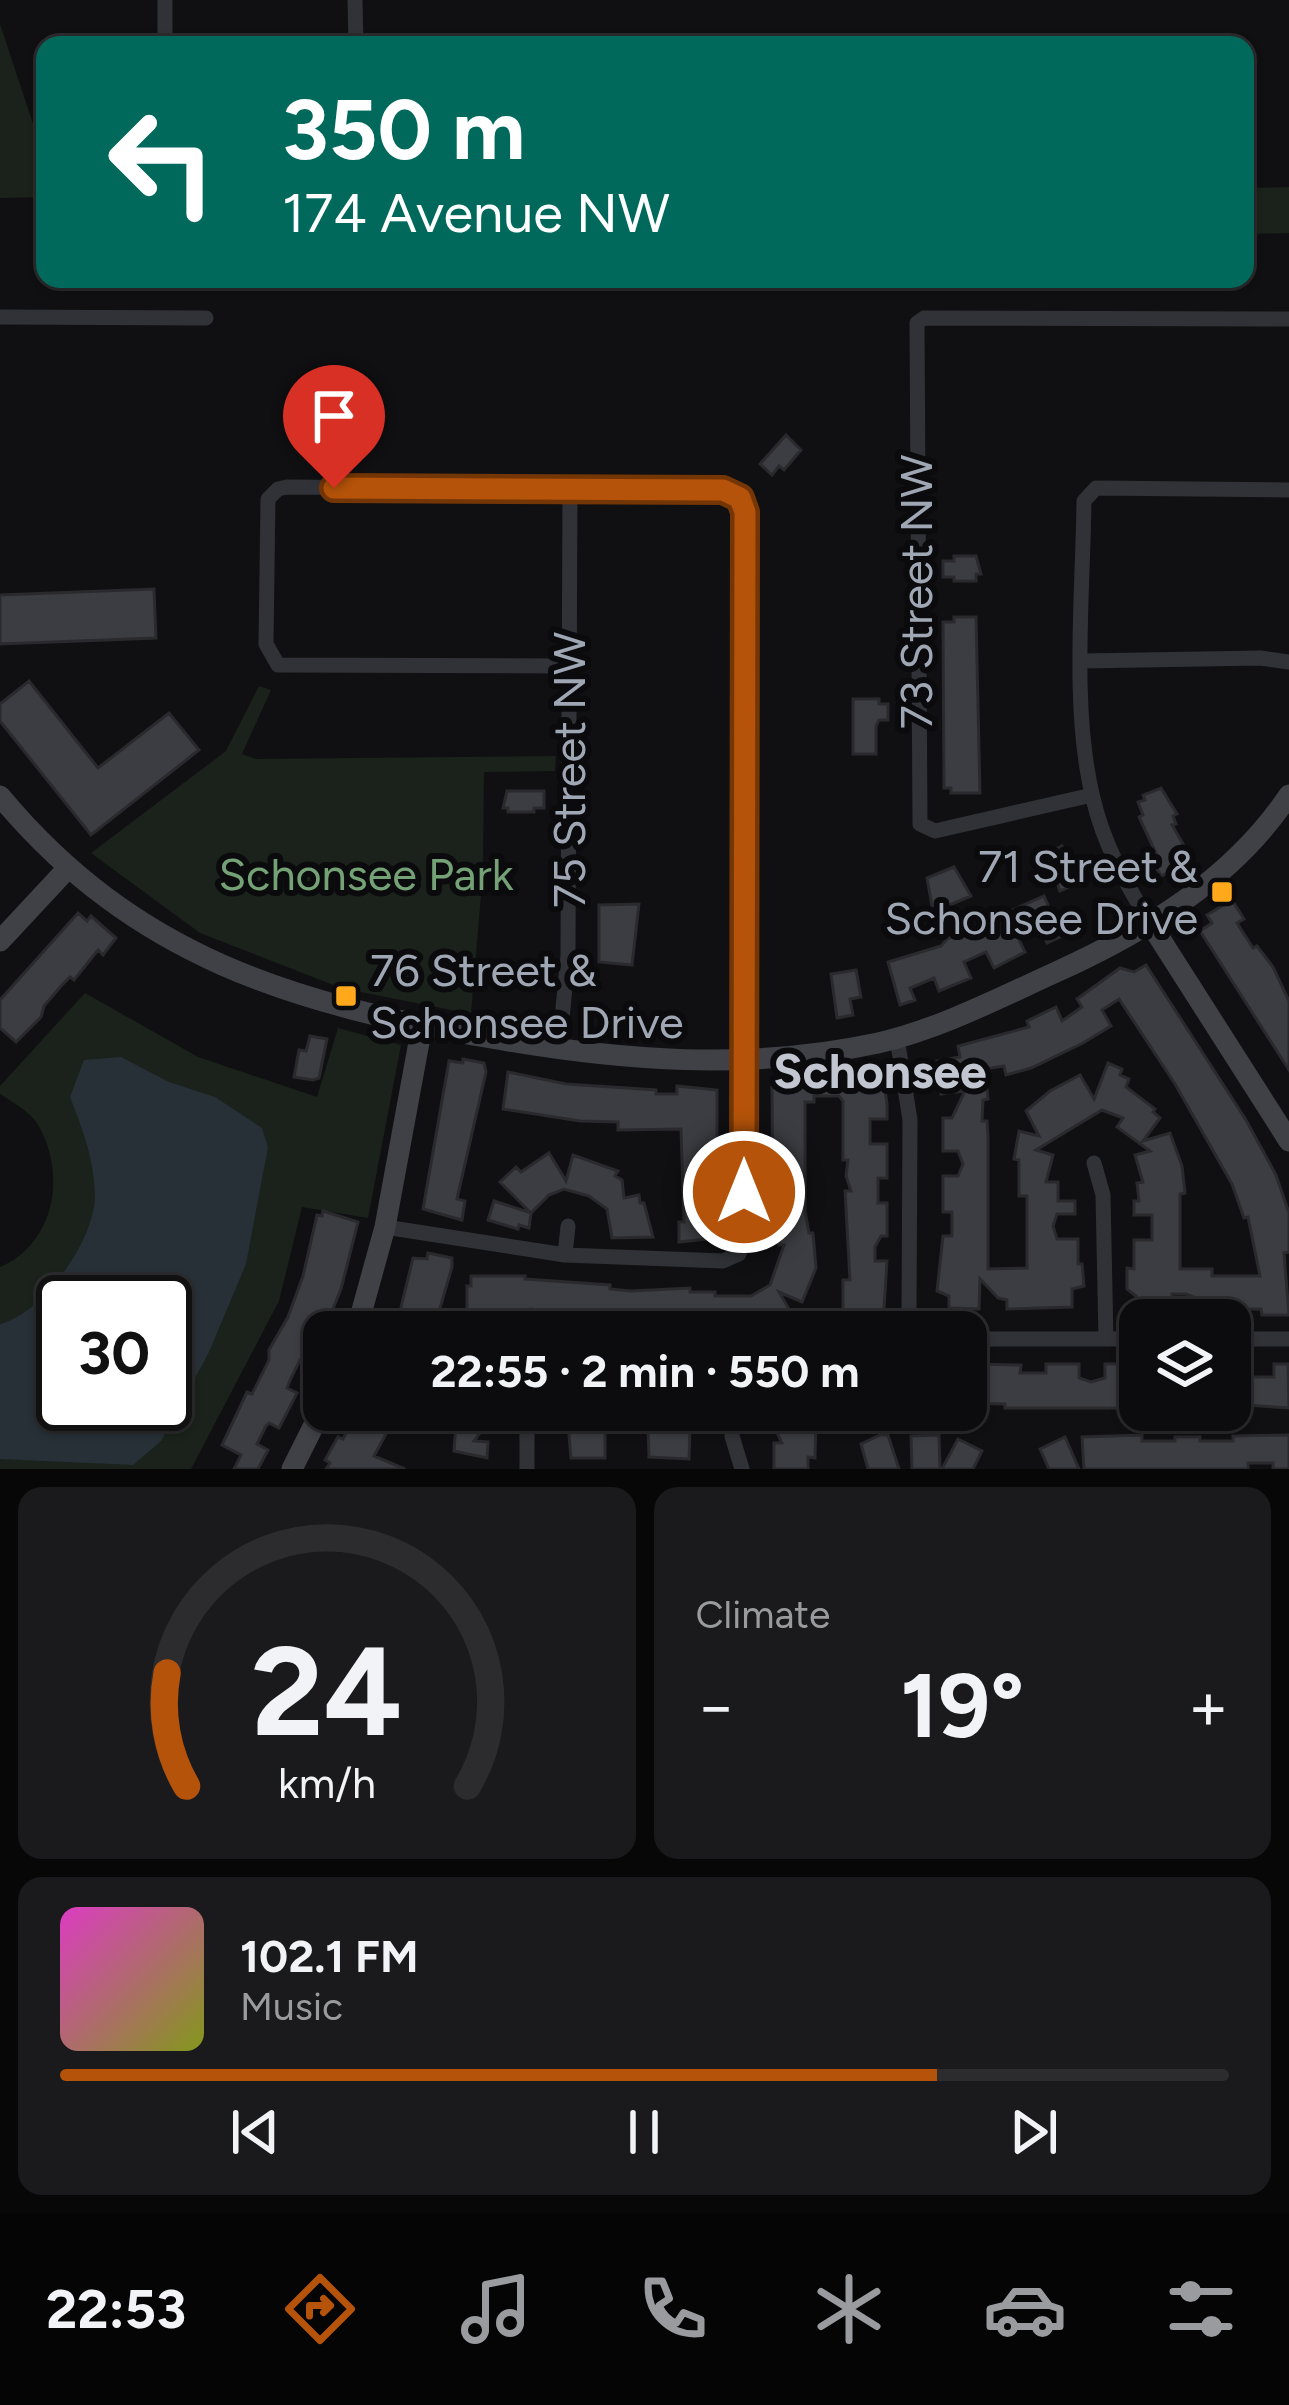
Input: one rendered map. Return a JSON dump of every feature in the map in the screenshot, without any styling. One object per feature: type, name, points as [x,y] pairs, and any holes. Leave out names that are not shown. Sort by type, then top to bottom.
[{"type":"street","points":[[165,0],[165,36]]},
{"type":"street","points":[[355,0],[356,36]]},
{"type":"street","points":[[0,317],[206,318]]},
{"type":"street","name":"73 Street NW","points":[[1092,795],[935,831],[920,824],[917,322],[924,318],[1289,319]]},
{"type":"street","points":[[385,1227],[565,1255],[715,1262],[739,1254],[743,1236],[745,512],[740,498],[730,491],[287,487],[268,499],[266,644],[271,659],[285,667],[569,666]]},
{"type":"street","points":[[1289,490],[1096,488],[1089,492],[1084,502],[1082,661],[1092,795],[1118,868],[1289,1141]]},
{"type":"street","name":"75 Street NW","points":[[559,1050],[568,974],[570,489]]},
{"type":"street","points":[[1082,661],[1260,658],[1289,662]]},
{"type":"street","points":[[0,796],[68,868],[151,927],[232,971],[341,1010],[559,1050],[674,1062],[835,1051],[897,1038],[983,1005],[1105,950],[1150,923],[1240,855],[1289,795]]},
{"type":"street","points":[[0,940],[68,868]]},
{"type":"street","points":[[362,1311],[385,1227],[422,1026]]},
{"type":"street","points":[[897,1038],[910,1120],[913,1311]]},
{"type":"street","points":[[1094,1163],[1103,1195],[1106,1339]]},
{"type":"street","points":[[565,1255],[568,1226]]},
{"type":"street","points":[[987,1339],[1119,1339]]},
{"type":"street","points":[[1251,1339],[1289,1339]]},
{"type":"street","points":[[292,1469],[311,1431]]},
{"type":"street","points":[[527,1434],[527,1469]]},
{"type":"street","points":[[732,1436],[742,1469]]},
{"type":"green space","points":[[0,24],[36,133],[36,197],[0,198]]},
{"type":"green space","points":[[1289,187],[1289,233],[1254,234],[1254,188]]},
{"type":"green space","name":"Schonsee Park","points":[[259,686],[271,690],[242,754],[256,759],[556,756],[555,771],[484,772],[483,871],[471,1014],[341,988],[200,933],[91,853],[226,751]]},
{"type":"green space","points":[[85,993],[198,1057],[317,1097],[338,1028],[401,1045],[368,1218],[302,1207],[279,1301],[191,1469],[0,1469],[0,1267],[34,1241],[51,1204],[53,1184],[52,1163],[37,1123],[0,1094],[0,1086]]},
{"type":"shaded area","points":[[121,1057],[169,1082],[215,1097],[262,1128],[268,1147],[246,1264],[192,1384],[192,1275],[62,1275],[86,1233],[95,1196],[90,1157],[70,1097],[84,1060]]},
{"type":"shaded area","points":[[36,1303],[36,1431],[166,1431],[133,1465],[0,1459],[0,1324]]},
{"type":"building","points":[[786,435],[801,450],[784,470],[779,466],[772,475],[760,464]]},
{"type":"building","points":[[954,556],[976,556],[981,574],[976,574],[976,581],[943,577],[943,561],[954,561]]},
{"type":"building","points":[[154,589],[156,638],[0,644],[0,595]]},
{"type":"building","points":[[954,617],[976,617],[980,793],[951,793],[951,788],[944,788],[943,622],[954,622]]},
{"type":"building","points":[[29,681],[98,768],[169,713],[199,750],[91,835],[0,721],[0,704]]},
{"type":"building","points":[[853,699],[879,699],[879,704],[888,704],[888,720],[879,720],[876,726],[876,754],[853,754]]},
{"type":"building","points":[[1161,788],[1177,814],[1172,825],[1193,861],[1161,876],[1138,802]]},
{"type":"building","points":[[507,791],[544,791],[544,808],[508,812],[503,808]]},
{"type":"building","points":[[1062,846],[1079,878],[1060,891],[1046,854]]},
{"type":"building","points":[[954,867],[971,896],[933,912],[927,878]]},
{"type":"building","points":[[1044,896],[1062,936],[1047,943],[1042,932],[1028,932],[1019,940],[1025,952],[994,968],[986,952],[964,962],[971,978],[939,991],[934,978],[910,988],[915,1000],[900,1005],[888,962],[941,946],[947,939]]},
{"type":"building","points":[[1232,900],[1244,919],[1237,923],[1273,967],[1289,1001],[1289,1070],[1200,931],[1212,923],[1207,915]]},
{"type":"building","points":[[639,904],[632,965],[599,962],[599,905]]},
{"type":"building","points":[[78,913],[87,921],[91,916],[116,938],[103,955],[98,950],[74,980],[70,977],[62,985],[41,1017],[16,1042],[0,1028],[0,1000]]},
{"type":"building","points":[[1146,965],[1276,1175],[1289,1213],[1289,1252],[1284,1253],[1289,1315],[1262,1315],[1261,1309],[1251,1309],[1251,1299],[1172,1294],[1172,1299],[1136,1299],[1127,1289],[1127,1268],[1134,1269],[1134,1240],[1152,1240],[1152,1215],[1134,1215],[1134,1201],[1139,1201],[1137,1183],[1143,1182],[1135,1155],[1150,1151],[1117,1127],[1123,1118],[1102,1110],[1036,1150],[1053,1155],[1046,1182],[1058,1182],[1058,1201],[1075,1201],[1075,1214],[1057,1214],[1053,1226],[1057,1239],[1078,1239],[1084,1286],[1072,1289],[1072,1307],[1007,1309],[1007,1300],[998,1298],[980,1279],[979,1309],[949,1308],[949,1296],[937,1291],[943,1236],[952,1236],[952,1212],[943,1212],[943,1176],[958,1176],[963,1164],[958,1151],[943,1151],[943,1118],[952,1118],[965,1091],[941,1094],[937,1061],[960,1057],[958,1046],[1029,1027],[1027,1021],[1056,1007],[1062,1021],[1082,1007],[1077,999],[1120,968],[1134,972]],"holes":[[[1119,999],[1232,1184],[1244,1218],[1248,1217],[1260,1276],[1212,1276],[1212,1269],[1180,1269],[1182,1166],[1170,1133],[1143,1141],[1160,1118],[1126,1087],[1129,1079],[1120,1075],[1122,1069],[1108,1063],[1094,1099],[1080,1075],[1026,1111],[1039,1136],[1019,1131],[1014,1159],[1019,1160],[1019,1196],[1027,1196],[1027,1268],[988,1269],[988,1136],[987,1121],[982,1121],[983,1100],[988,1099],[985,1069],[1004,1066],[1006,1075],[1083,1043],[1111,1026],[1102,1010]]]},
{"type":"building","points":[[856,970],[861,997],[850,999],[853,1015],[837,1018],[831,974]]},
{"type":"building","points":[[310,1036],[327,1039],[319,1078],[313,1080],[294,1077],[299,1050],[306,1051]]},
{"type":"building","points":[[463,1059],[484,1063],[486,1072],[457,1199],[465,1201],[462,1220],[423,1209],[449,1061],[463,1063]]},
{"type":"building","points":[[866,1071],[867,1083],[884,1082],[887,1119],[870,1119],[870,1144],[887,1144],[887,1178],[878,1178],[878,1203],[887,1203],[887,1236],[881,1236],[875,1247],[875,1261],[887,1261],[884,1311],[843,1311],[843,1280],[850,1280],[845,1191],[851,1191],[848,1160],[843,1160],[843,1101],[839,1096],[814,1096],[814,1102],[805,1102],[805,1211],[809,1233],[813,1233],[816,1268],[802,1302],[779,1292],[790,1311],[467,1311],[471,1276],[525,1276],[631,1291],[690,1288],[690,1292],[715,1292],[715,1296],[751,1296],[770,1285],[784,1245],[779,1245],[779,1229],[773,1229],[772,1087]]},
{"type":"building","points":[[508,1072],[566,1084],[656,1090],[656,1094],[677,1094],[677,1086],[717,1090],[717,1238],[679,1242],[679,1222],[684,1222],[681,1129],[618,1130],[618,1122],[503,1109]]},
{"type":"building","points":[[549,1153],[566,1181],[573,1155],[618,1171],[615,1176],[622,1180],[624,1198],[639,1195],[644,1203],[653,1237],[612,1238],[607,1209],[589,1196],[564,1189],[549,1195],[531,1213],[500,1182],[516,1167],[521,1172]]},
{"type":"building","points":[[494,1201],[531,1213],[529,1228],[488,1220]]},
{"type":"building","points":[[323,1211],[358,1222],[341,1289],[332,1311],[303,1311],[303,1362],[287,1388],[297,1393],[279,1428],[266,1426],[257,1444],[268,1450],[258,1469],[234,1469],[241,1455],[222,1445],[288,1317],[317,1215],[322,1216]]},
{"type":"building","points":[[428,1253],[452,1258],[439,1311],[400,1311],[413,1258],[427,1259]]},
{"type":"building","points":[[987,1364],[1021,1365],[1020,1373],[1046,1373],[1046,1364],[1079,1364],[1079,1378],[1091,1382],[1105,1378],[1105,1364],[1119,1364],[1119,1408],[1005,1408],[1005,1404],[987,1404]]},
{"type":"building","points":[[1274,1364],[1288,1364],[1289,1408],[1251,1405],[1251,1377],[1274,1377]]},
{"type":"building","points":[[347,1431],[388,1431],[374,1456],[405,1469],[326,1469],[330,1463],[325,1460],[338,1437],[343,1439]]},
{"type":"building","points":[[455,1431],[481,1431],[474,1441],[488,1442],[487,1458],[454,1451]]},
{"type":"building","points":[[569,1431],[605,1431],[605,1458],[571,1458]]},
{"type":"building","points":[[648,1431],[690,1431],[689,1459],[649,1457]]},
{"type":"building","points":[[776,1431],[816,1431],[815,1458],[808,1457],[808,1469],[774,1469],[774,1443],[782,1443]]},
{"type":"building","points":[[888,1435],[899,1469],[868,1469],[861,1444]]},
{"type":"building","points":[[939,1435],[940,1469],[912,1469],[911,1436]]},
{"type":"building","points":[[1142,1435],[1142,1441],[1200,1437],[1200,1441],[1233,1441],[1233,1436],[1289,1435],[1289,1469],[1273,1469],[1273,1463],[1248,1463],[1248,1469],[1084,1469],[1082,1437]]},
{"type":"building","points":[[1065,1437],[1079,1469],[1049,1469],[1040,1449]]},
{"type":"building","points":[[958,1439],[982,1451],[973,1469],[942,1469]]},
{"type":"place","name":"71 Street & Schonsee Drive","points":[[1222,892]]},
{"type":"place","name":"76 Street & Schonsee Drive","points":[[346,996]]},
{"type":"district","name":"Schonsee","points":[[880,1071]]},
{"type":"route","points":[[334,488],[723,490],[740,498],[745,512],[744,1192]]}]
